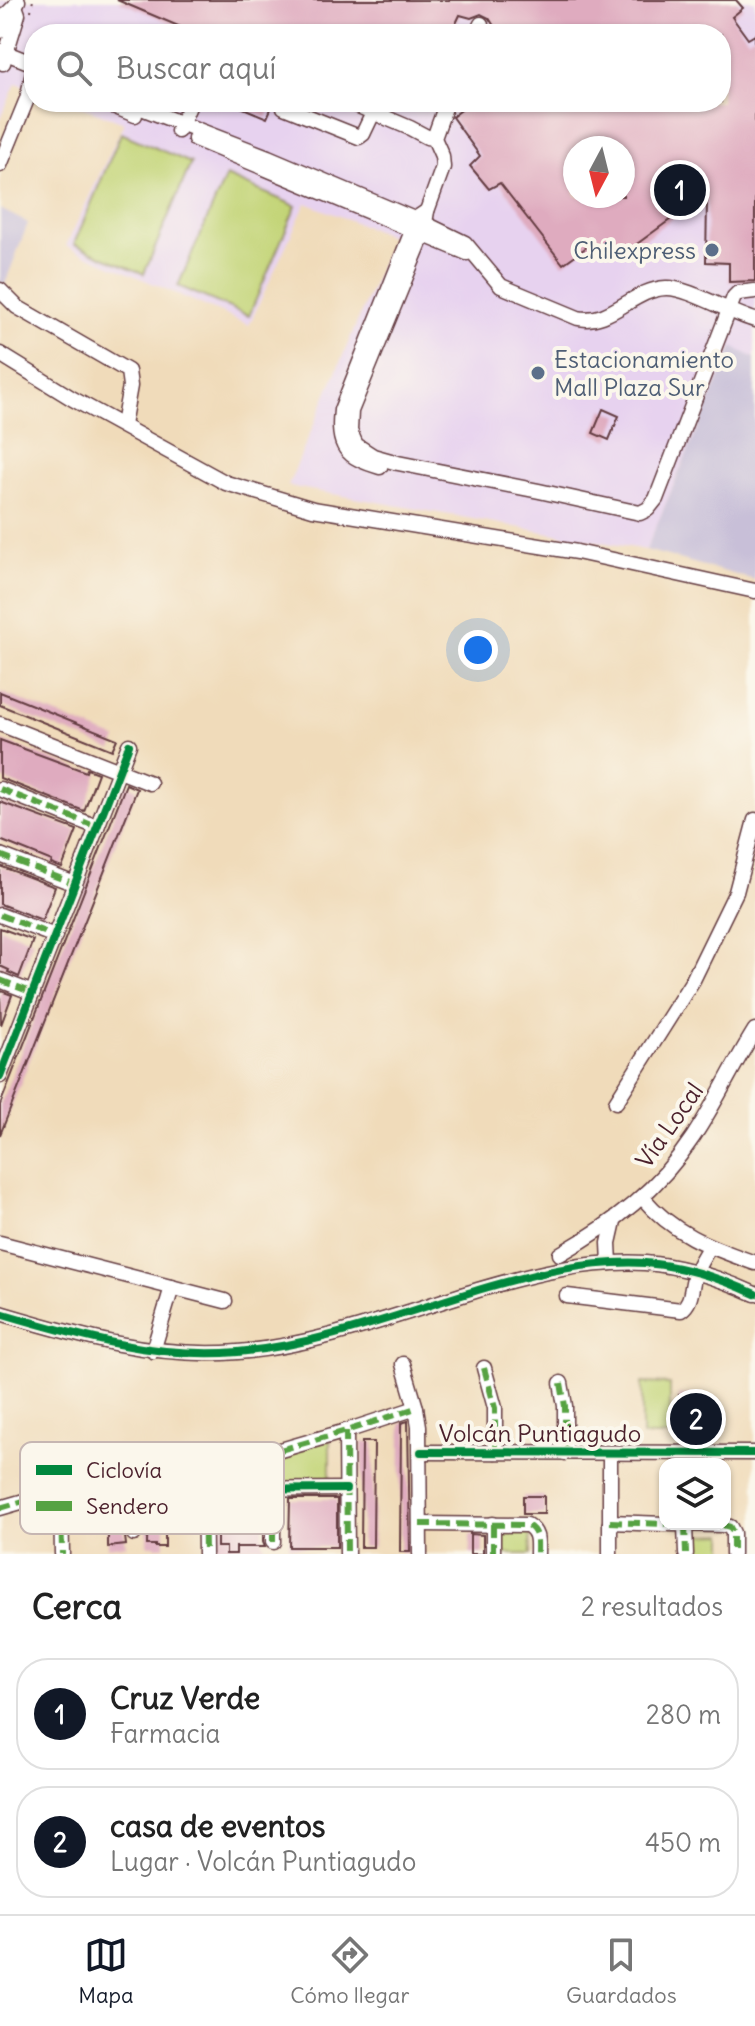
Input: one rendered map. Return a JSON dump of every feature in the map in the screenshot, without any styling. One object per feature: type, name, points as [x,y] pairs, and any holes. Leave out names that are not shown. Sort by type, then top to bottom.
[{"type":"street","points":[[0,31],[7,14],[17,3]]},
{"type":"street","points":[[17,3],[18,14],[3,57],[24,66]]},
{"type":"street","points":[[0,165],[24,106]]},
{"type":"street","points":[[133,112],[268,157],[421,224],[481,262],[501,286],[584,319],[603,316],[646,292],[664,287],[679,289],[755,320]]},
{"type":"street","points":[[147,112],[180,128]]},
{"type":"street","points":[[180,128],[187,112]]},
{"type":"street","points":[[296,112],[359,137],[373,113],[434,138]]},
{"type":"street","points":[[443,112],[434,138],[443,167],[341,410],[339,423],[342,441],[351,456],[359,461],[506,495],[643,520],[655,513],[661,499],[733,313],[734,297],[738,293],[755,291]]},
{"type":"street","points":[[0,290],[17,307],[128,371],[130,386],[123,425]]},
{"type":"street","points":[[0,354],[73,399],[226,483],[313,509],[577,552],[755,591]]},
{"type":"street","points":[[0,724],[150,783]]},
{"type":"street","points":[[0,1076],[6,1044],[33,993],[129,745]]},
{"type":"street","points":[[0,789],[97,827]]},
{"type":"street","points":[[616,1102],[693,980],[736,892],[755,820]]},
{"type":"street","points":[[0,855],[75,884]]},
{"type":"street","points":[[0,915],[55,936]]},
{"type":"street","points":[[0,980],[33,993]]},
{"type":"street","name":"Vía Local","points":[[560,1254],[614,1221],[668,1171],[693,1137],[755,1030]]},
{"type":"street","points":[[642,1197],[653,1211],[679,1231],[709,1247],[755,1263]]},
{"type":"street","points":[[610,1263],[609,1243],[614,1221]]},
{"type":"street","points":[[0,1243],[225,1301]]},
{"type":"street","points":[[567,1296],[681,1310],[686,1308],[695,1272],[709,1247]]},
{"type":"street","points":[[0,1313],[86,1338],[153,1351],[217,1353],[248,1351],[327,1336],[527,1277],[610,1263],[656,1264],[695,1272],[755,1294]]},
{"type":"street","points":[[153,1351],[172,1287]]},
{"type":"street","points":[[403,1364],[416,1408],[421,1452],[420,1554]]},
{"type":"street","points":[[484,1368],[495,1408],[495,1452]]},
{"type":"street","points":[[561,1383],[565,1406],[565,1453]]},
{"type":"street","points":[[284,1453],[416,1408]]},
{"type":"street","points":[[346,1431],[347,1554]]},
{"type":"street","name":"Volcán Puntiagudo","points":[[421,1452],[755,1453]]},
{"type":"street","points":[[610,1453],[610,1554]]},
{"type":"street","points":[[284,1489],[346,1489]]},
{"type":"street","points":[[0,1508],[20,1502]]},
{"type":"street","points":[[610,1522],[659,1524]]},
{"type":"street","points":[[420,1524],[523,1525],[530,1527],[537,1535],[537,1554]]},
{"type":"street","points":[[493,1524],[493,1554]]},
{"type":"street","points":[[731,1529],[733,1554]]},
{"type":"street","points":[[685,1530],[686,1554]]},
{"type":"street","points":[[62,1534],[62,1554]]},
{"type":"street","points":[[205,1534],[205,1554]]},
{"type":"street","points":[[273,1534],[273,1542]]},
{"type":"path","points":[[30,17],[33,0]]},
{"type":"shaded area","points":[[0,0],[755,0],[755,358],[732,348],[646,550],[288,486],[393,237],[306,203],[249,325],[66,246],[124,123],[95,112],[731,112],[731,24],[24,24],[24,86],[16,83],[0,120]]},
{"type":"shaded area","points":[[0,209],[28,223],[0,297]]},
{"type":"shaded area","points":[[733,347],[755,358],[755,580],[646,550]]},
{"type":"green space","points":[[121,133],[191,163],[144,274],[74,244]]},
{"type":"green space","points":[[226,176],[296,206],[249,316],[178,286]]},
{"type":"green space","points":[[642,1383],[670,1384],[670,1436],[642,1436]]},
{"type":"green space","points":[[330,1439],[330,1486],[284,1485],[284,1454]]},
{"type":"green space","points":[[500,1533],[530,1533],[531,1554],[500,1554]]},
{"type":"green space","points":[[724,1534],[724,1554],[691,1554],[691,1535]]},
{"type":"building","points":[[117,0],[736,0],[743,8],[732,17],[748,39],[755,35],[755,281],[729,282],[729,263],[706,262],[707,200],[689,198],[688,205],[679,205],[678,214],[630,249],[591,244],[563,264],[500,183],[489,189],[470,166],[480,156],[452,117],[459,112],[731,112],[731,24],[493,24],[481,14],[471,18],[460,15],[456,24],[173,24]]},
{"type":"building","points":[[253,112],[270,112],[267,118]]},
{"type":"building","points":[[603,409],[619,416],[609,440],[593,433]]},
{"type":"building","points":[[0,692],[117,739],[112,750],[0,705]]},
{"type":"building","points":[[0,740],[86,772],[87,769],[98,773],[84,811],[0,778]]},
{"type":"building","points":[[126,784],[137,789],[0,1135],[0,1105]]},
{"type":"building","points":[[0,802],[77,830],[62,868],[0,840]]},
{"type":"building","points":[[0,866],[55,887],[42,920],[0,904]]},
{"type":"building","points":[[0,928],[33,940],[19,977],[0,966]]},
{"type":"building","points":[[1,991],[12,995],[1,1025],[0,994]]},
{"type":"building","points":[[679,1395],[702,1395],[702,1400],[710,1400],[709,1413],[713,1414],[713,1424],[709,1424],[708,1440],[680,1439]]},
{"type":"building","points":[[408,1421],[410,1552],[400,1552],[401,1423]]},
{"type":"building","points":[[362,1442],[374,1442],[373,1547],[361,1547]]},
{"type":"building","points":[[523,1496],[544,1496],[544,1514],[523,1514]]},
{"type":"building","points":[[290,1499],[337,1499],[337,1547],[289,1547]]},
{"type":"building","points":[[108,1534],[125,1534],[126,1545],[108,1547]]},
{"type":"building","points":[[147,1534],[165,1534],[165,1547],[147,1545]]},
{"type":"building","points":[[217,1534],[263,1534],[265,1547],[236,1547],[236,1554],[226,1554],[226,1547],[217,1547]]},
{"type":"building","points":[[470,1534],[483,1535],[483,1554],[470,1554]]},
{"type":"marked path","points":[[0,789],[97,827]]},
{"type":"marked path","points":[[0,855],[75,884]]},
{"type":"marked path","points":[[0,915],[55,936]]},
{"type":"marked path","points":[[0,980],[33,993]]},
{"type":"marked path","points":[[484,1368],[495,1408],[495,1452]]},
{"type":"marked path","points":[[561,1383],[565,1406],[565,1453]]},
{"type":"marked path","points":[[284,1449],[416,1408]]},
{"type":"marked path","points":[[346,1431],[347,1554]]},
{"type":"marked path","points":[[0,1508],[20,1502]]},
{"type":"marked path","points":[[610,1522],[659,1524]]},
{"type":"marked path","points":[[420,1524],[527,1525],[535,1534],[537,1554]]},
{"type":"marked path","points":[[493,1524],[493,1554]]},
{"type":"marked path","points":[[731,1529],[733,1554]]},
{"type":"marked path","points":[[685,1530],[686,1554]]},
{"type":"marked path","points":[[62,1534],[62,1554]]},
{"type":"marked path","points":[[205,1534],[205,1554]]},
{"type":"marked path","points":[[273,1534],[273,1542]]},
{"type":"cycle path","points":[[0,1076],[129,745]]},
{"type":"cycle path","points":[[0,1313],[117,1344],[207,1353],[299,1343],[519,1279],[560,1269],[602,1264],[645,1263],[673,1267],[715,1278],[755,1294]]},
{"type":"cycle path","points":[[421,1452],[755,1453]]},
{"type":"cycle path","points":[[284,1489],[346,1489]]},
{"type":"place","name":"Cruz Verde","points":[[680,190]]},
{"type":"place","name":"Chilexpress","points":[[712,250]]},
{"type":"place","name":"Estacionamiento Mall Plaza Sur","points":[[538,373]]},
{"type":"place","name":"casa de eventos","points":[[696,1419]]}]
